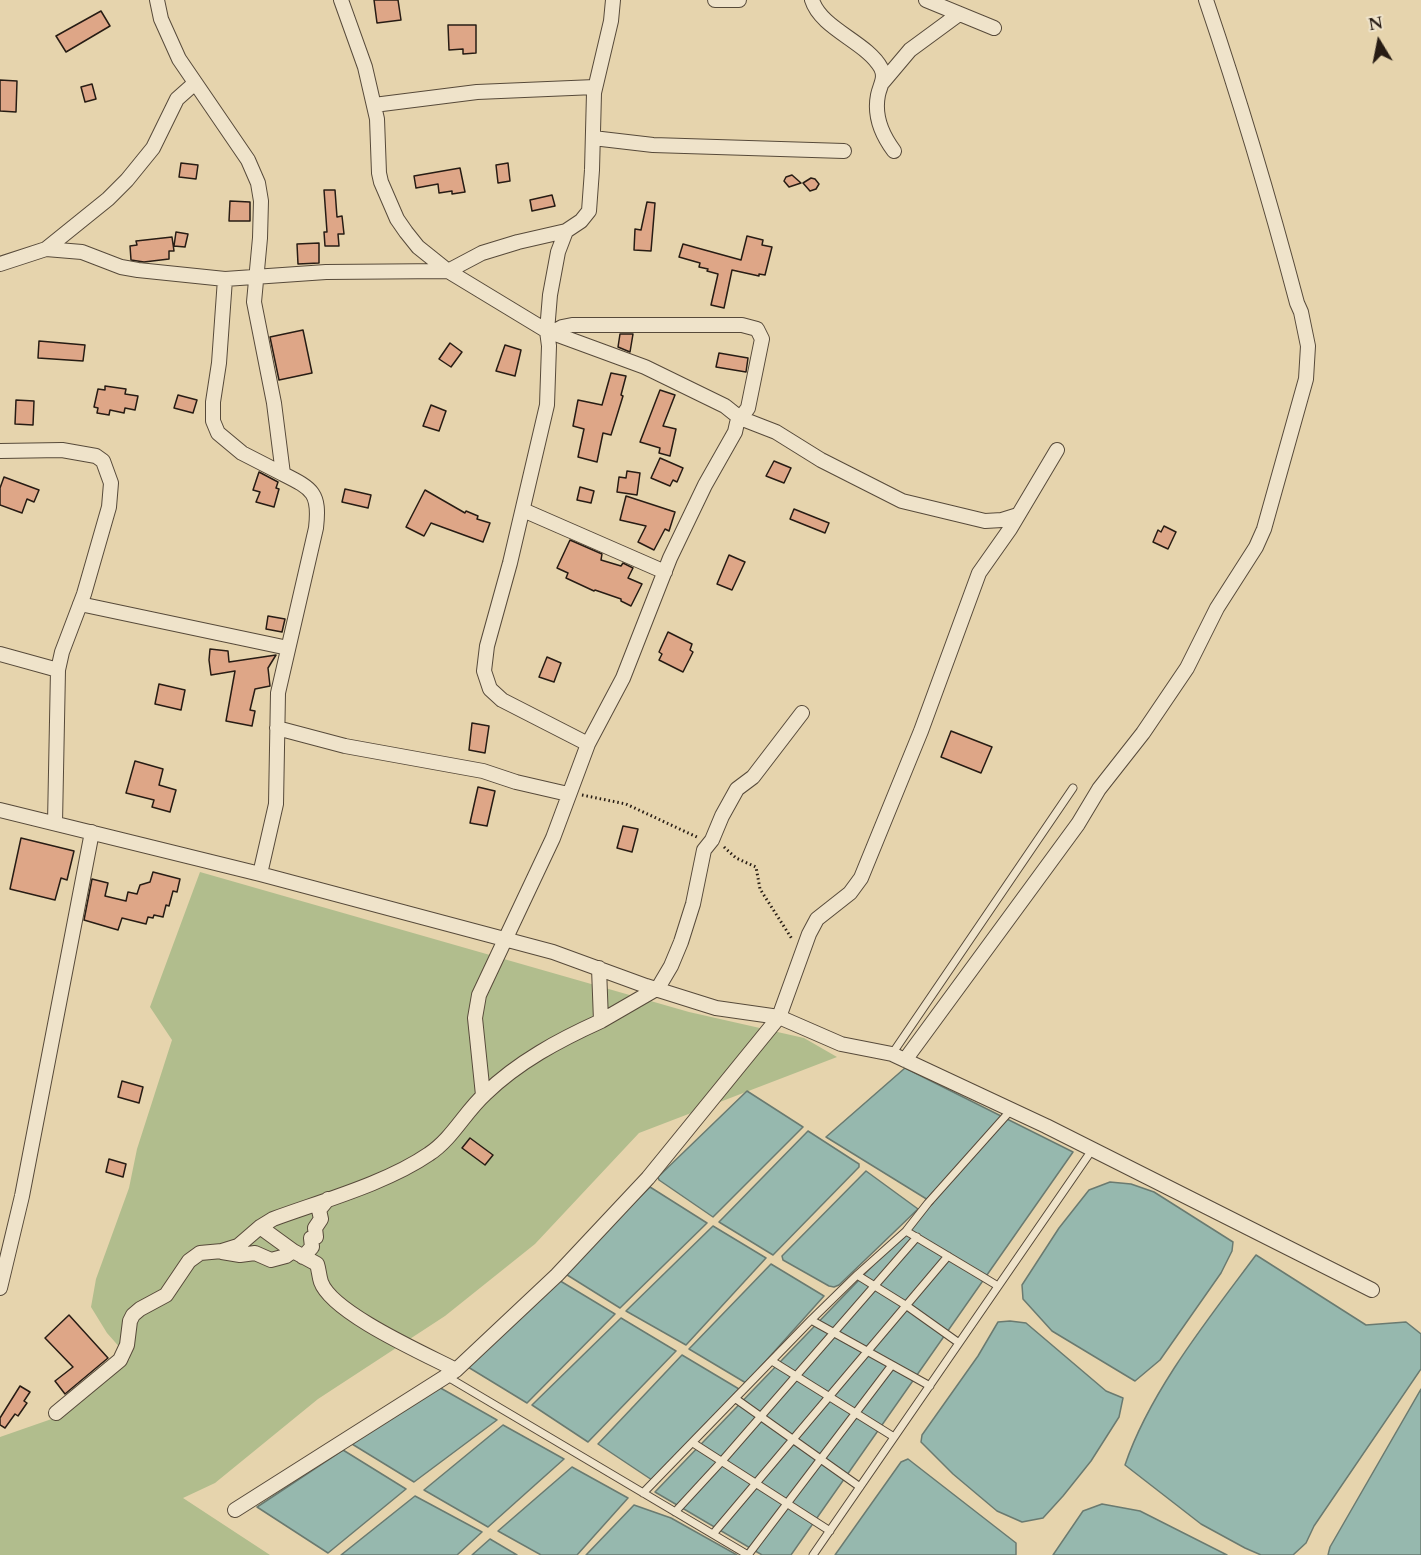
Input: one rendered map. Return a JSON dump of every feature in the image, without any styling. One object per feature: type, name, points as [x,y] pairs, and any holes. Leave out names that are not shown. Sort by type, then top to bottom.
[{"type":"street","points":[[158,0],[161,19],[179,59],[248,160],[258,183],[261,201],[254,302],[274,403],[283,474]]},
{"type":"street","points":[[341,0],[365,67],[378,119],[379,173],[397,219],[418,247],[448,271],[550,332],[645,368],[725,406],[740,418],[776,432],[821,460],[902,501],[985,521],[1002,520],[1018,515]]},
{"type":"street","points":[[46,249],[82,252],[121,267],[138,270],[225,279],[326,272],[448,271],[482,253],[566,231],[581,220],[589,210],[595,87],[611,21],[613,0]]},
{"type":"street","points":[[715,0],[738,0]]},
{"type":"street","points":[[812,0],[815,9],[826,21],[856,43],[880,66],[883,82]]},
{"type":"street","points":[[926,0],[994,27]]},
{"type":"street","points":[[905,1060],[1078,825],[1099,789],[1143,733],[1187,668],[1217,608],[1256,547],[1304,388],[1308,346],[1301,312],[1227,62],[1206,0]]},
{"type":"street","points":[[894,151],[885,140],[878,117],[878,94],[883,82],[910,50],[959,14]]},
{"type":"street","points":[[0,264],[46,249],[108,199],[153,148],[177,99],[195,83]]},
{"type":"street","points":[[374,105],[477,92],[595,87]]},
{"type":"street","points":[[593,138],[653,145],[844,151]]},
{"type":"street","points":[[566,231],[558,252],[554,273],[547,405],[488,646],[484,671],[490,689],[502,700],[588,744]]},
{"type":"street","points":[[225,279],[213,421],[218,433],[242,453],[309,488],[316,499],[318,510],[316,528],[278,693],[276,804],[260,874]]},
{"type":"street","points":[[483,1095],[476,1018],[479,995],[553,838],[588,744],[623,678],[664,572],[705,485],[735,432],[740,418],[748,408],[762,339],[757,329],[742,325],[572,325],[550,332]]},
{"type":"street","points":[[0,451],[62,450],[96,456],[103,461],[111,483],[109,507],[58,670],[55,823]]},
{"type":"street","points":[[235,1510],[451,1373],[557,1275],[648,1178],[779,1017],[809,934],[817,919],[850,893],[861,878],[921,731],[979,573],[1018,515],[1057,450]]},
{"type":"street","points":[[523,510],[664,572]]},
{"type":"street","points":[[80,604],[288,648]]},
{"type":"street","points":[[0,654],[58,670]]},
{"type":"street","points":[[56,1413],[120,1360],[127,1346],[133,1316],[140,1309],[166,1295],[189,1261],[200,1254],[238,1246],[273,1219],[392,1175],[429,1154],[441,1145],[483,1095],[512,1070],[658,988],[681,942],[693,904],[704,850],[712,840],[737,789],[753,777],[802,713]]},
{"type":"street","points":[[277,728],[345,746],[483,771],[516,782],[568,794]]},
{"type":"street","points":[[0,810],[260,874],[553,952],[646,986],[716,1008],[779,1017],[842,1044],[892,1054],[1011,1110],[1372,1290]]},
{"type":"street","points":[[0,1288],[22,1196],[92,832]]},
{"type":"street","points":[[599,968],[601,1021]]},
{"type":"street","points":[[217,1251],[240,1255],[255,1253],[271,1260],[298,1254],[312,1247],[311,1238],[316,1238],[315,1228],[321,1219],[319,1210],[328,1199]]},
{"type":"street","points":[[260,1227],[298,1254],[317,1264],[321,1283],[333,1299],[363,1321],[451,1373]]},
{"type":"lane","points":[[892,1054],[1073,788]]},
{"type":"lane","points":[[643,1493],[811,1320],[906,1231],[1011,1110]]},
{"type":"lane","points":[[813,1555],[1092,1150]]},
{"type":"lane","points":[[906,1231],[998,1286]]},
{"type":"lane","points":[[675,1512],[761,1417],[917,1237]]},
{"type":"lane","points":[[713,1534],[948,1256]]},
{"type":"lane","points":[[857,1275],[907,1306],[959,1343]]},
{"type":"lane","points":[[811,1320],[930,1386]]},
{"type":"lane","points":[[772,1361],[894,1437]]},
{"type":"lane","points":[[451,1373],[643,1493],[748,1555],[892,1365]]},
{"type":"lane","points":[[736,1399],[860,1487]]},
{"type":"lane","points":[[693,1443],[830,1531]]},
{"type":"green space","points":[[200,872],[689,1012],[804,1038],[837,1057],[639,1133],[535,1244],[445,1316],[318,1399],[215,1483],[183,1498],[270,1555],[0,1555],[0,1437],[66,1414],[130,1359],[107,1333],[91,1307],[96,1279],[129,1188],[137,1149],[172,1040],[150,1007]]},
{"type":"water","points":[[905,1068],[1073,1152],[791,1555],[762,1555],[655,1492],[933,1203],[826,1137]]},
{"type":"water","points":[[747,1091],[803,1127],[713,1217],[659,1180],[658,1177]]},
{"type":"water","points":[[808,1131],[859,1164],[859,1167],[773,1255],[719,1222]]},
{"type":"water","points":[[866,1171],[918,1209],[839,1285],[834,1287],[783,1260],[782,1256]]},
{"type":"water","points":[[1110,1182],[1131,1184],[1154,1192],[1233,1242],[1232,1251],[1221,1273],[1160,1360],[1135,1381],[1052,1331],[1023,1299],[1022,1285],[1059,1228],[1089,1190]]},
{"type":"water","points":[[650,1187],[707,1223],[620,1308],[564,1273]]},
{"type":"water","points":[[713,1226],[766,1258],[686,1345],[626,1311]]},
{"type":"water","points":[[1256,1255],[1366,1325],[1406,1322],[1421,1334],[1421,1369],[1314,1526],[1306,1543],[1293,1555],[1261,1555],[1245,1548],[1201,1524],[1125,1465],[1149,1410],[1165,1383],[1200,1330]]},
{"type":"water","points":[[771,1264],[824,1296],[746,1383],[689,1349]]},
{"type":"water","points":[[557,1279],[615,1314],[527,1403],[468,1367]]},
{"type":"water","points":[[621,1318],[676,1351],[588,1442],[532,1405]]},
{"type":"water","points":[[998,1322],[1026,1323],[1106,1391],[1123,1398],[1119,1417],[1091,1461],[1063,1496],[1043,1518],[1022,1522],[997,1511],[953,1474],[921,1442],[922,1435],[978,1356]]},
{"type":"water","points":[[682,1355],[739,1389],[652,1480],[598,1444]]},
{"type":"water","points":[[437,1386],[497,1420],[414,1482],[352,1444]]},
{"type":"water","points":[[1421,1389],[1421,1555],[1328,1555],[1330,1547]]},
{"type":"water","points":[[503,1425],[564,1459],[488,1527],[424,1490]]},
{"type":"water","points":[[343,1450],[406,1489],[328,1553],[257,1507]]},
{"type":"water","points":[[908,1459],[1016,1543],[1016,1555],[835,1555],[901,1462]]},
{"type":"water","points":[[572,1467],[628,1498],[577,1555],[541,1555],[498,1531]]},
{"type":"water","points":[[415,1496],[482,1532],[457,1555],[341,1555]]},
{"type":"water","points":[[1102,1504],[1140,1511],[1227,1555],[1053,1555],[1083,1511]]},
{"type":"water","points":[[634,1505],[671,1518],[737,1555],[586,1555]]},
{"type":"water","points":[[490,1539],[517,1555],[472,1555]]},
{"type":"building","points":[[374,0],[398,0],[401,20],[377,23]]},
{"type":"building","points":[[101,11],[110,26],[66,52],[56,36]]},
{"type":"building","points":[[448,25],[476,25],[476,53],[463,54],[463,49],[449,50]]},
{"type":"building","points":[[0,80],[17,81],[16,112],[0,111]]},
{"type":"building","points":[[92,84],[96,99],[85,102],[81,87]]},
{"type":"building","points":[[181,163],[198,165],[196,179],[179,177]]},
{"type":"building","points":[[508,163],[510,181],[498,183],[496,165]]},
{"type":"building","points":[[460,168],[465,192],[439,193],[438,184],[416,188],[414,176]]},
{"type":"building","points":[[792,175],[801,183],[789,187],[784,181],[786,177]]},
{"type":"building","points":[[811,178],[819,184],[816,189],[810,191],[803,183]]},
{"type":"building","points":[[324,190],[335,190],[337,217],[342,216],[344,234],[338,234],[339,246],[325,246],[324,232],[327,232]]},
{"type":"building","points":[[552,195],[555,206],[532,211],[530,200]]},
{"type":"building","points":[[230,201],[250,202],[250,221],[229,221]]},
{"type":"building","points":[[647,202],[655,203],[651,251],[634,250],[635,229],[641,230]]},
{"type":"building","points":[[176,232],[188,234],[185,247],[174,246]]},
{"type":"building","points":[[747,236],[763,240],[762,245],[772,247],[765,275],[759,274],[759,276],[732,270],[724,308],[711,305],[718,274],[699,267],[700,263],[679,257],[683,244],[741,260]]},
{"type":"building","points":[[172,237],[174,251],[169,251],[169,259],[144,262],[131,260],[130,246],[137,245],[136,241]]},
{"type":"building","points":[[319,243],[319,263],[298,264],[297,244]]},
{"type":"building","points":[[303,330],[312,373],[279,380],[270,337]]},
{"type":"building","points":[[620,334],[633,334],[630,352],[618,347]]},
{"type":"building","points":[[39,341],[85,345],[83,361],[38,358]]},
{"type":"building","points":[[450,343],[462,352],[451,367],[439,359]]},
{"type":"building","points":[[505,345],[521,350],[515,376],[496,371]]},
{"type":"building","points":[[719,353],[748,358],[746,372],[716,367]]},
{"type":"building","points":[[611,373],[626,376],[621,395],[623,396],[611,435],[603,433],[597,462],[578,457],[584,429],[573,426],[578,400],[602,405]]},
{"type":"building","points":[[105,386],[126,389],[125,394],[138,396],[135,410],[125,408],[124,413],[110,410],[109,415],[97,413],[98,408],[94,407],[98,389],[105,390]]},
{"type":"building","points":[[660,390],[675,395],[663,426],[676,429],[670,456],[659,453],[660,448],[640,442]]},
{"type":"building","points":[[178,395],[197,400],[193,413],[174,408]]},
{"type":"building","points":[[16,400],[34,401],[33,425],[15,424]]},
{"type":"building","points":[[431,405],[446,411],[439,431],[423,426]]},
{"type":"building","points":[[660,458],[683,468],[677,482],[673,480],[670,486],[651,478]]},
{"type":"building","points":[[774,461],[791,468],[784,483],[766,476]]},
{"type":"building","points":[[627,471],[640,473],[637,495],[617,492],[619,477],[626,478]]},
{"type":"building","points":[[259,472],[278,482],[276,488],[279,489],[274,507],[256,502],[260,492],[253,490]]},
{"type":"building","points":[[4,477],[39,490],[34,502],[27,499],[22,513],[0,505],[0,488]]},
{"type":"building","points":[[580,487],[594,491],[591,503],[577,500]]},
{"type":"building","points":[[345,489],[371,495],[368,508],[342,502]]},
{"type":"building","points":[[425,490],[465,513],[466,511],[478,516],[477,519],[490,523],[483,542],[431,523],[424,536],[406,527]]},
{"type":"building","points":[[626,496],[675,512],[669,531],[665,529],[654,550],[638,542],[646,526],[620,520]]},
{"type":"building","points":[[794,509],[829,523],[825,533],[790,519]]},
{"type":"building","points":[[1164,526],[1176,532],[1168,549],[1153,542],[1158,530],[1161,532]]},
{"type":"building","points":[[570,540],[602,554],[601,560],[621,566],[623,563],[633,568],[628,578],[642,584],[631,606],[621,599],[594,591],[566,578],[568,573],[557,568]]},
{"type":"building","points":[[729,555],[745,562],[732,590],[717,584]]},
{"type":"building","points":[[268,616],[285,619],[282,632],[266,629]]},
{"type":"building","points":[[668,632],[692,644],[690,650],[693,652],[683,672],[659,660],[662,654],[659,652]]},
{"type":"building","points":[[210,649],[228,651],[229,662],[276,655],[268,668],[270,686],[255,689],[250,710],[255,711],[252,726],[226,721],[235,671],[211,675]]},
{"type":"building","points":[[547,657],[561,663],[554,682],[539,677]]},
{"type":"building","points":[[159,684],[185,690],[181,710],[155,704]]},
{"type":"building","points":[[472,723],[489,726],[485,753],[469,750]]},
{"type":"building","points":[[951,731],[992,747],[981,773],[941,757]]},
{"type":"building","points":[[135,761],[163,769],[159,785],[176,790],[170,812],[152,807],[154,800],[126,793]]},
{"type":"building","points":[[478,787],[495,791],[487,826],[470,823]]},
{"type":"building","points":[[623,826],[638,829],[632,852],[617,848]]},
{"type":"building","points":[[21,838],[74,851],[67,880],[61,878],[55,900],[10,889]]},
{"type":"building","points":[[153,872],[180,879],[177,892],[173,891],[163,917],[154,915],[153,918],[148,917],[146,924],[122,918],[118,930],[84,920],[92,879],[108,883],[105,896],[126,901],[128,892],[137,894],[140,885],[150,882]]},
{"type":"building","points":[[122,1081],[143,1087],[139,1103],[118,1097]]},
{"type":"building","points":[[470,1138],[493,1155],[485,1165],[462,1148]]},
{"type":"building","points":[[109,1159],[126,1164],[123,1177],[106,1172]]},
{"type":"building","points":[[69,1315],[108,1358],[65,1394],[55,1381],[73,1367],[45,1338]]},
{"type":"building","points":[[20,1386],[30,1392],[24,1401],[27,1403],[18,1416],[15,1414],[5,1428],[0,1425],[0,1418]]}]
